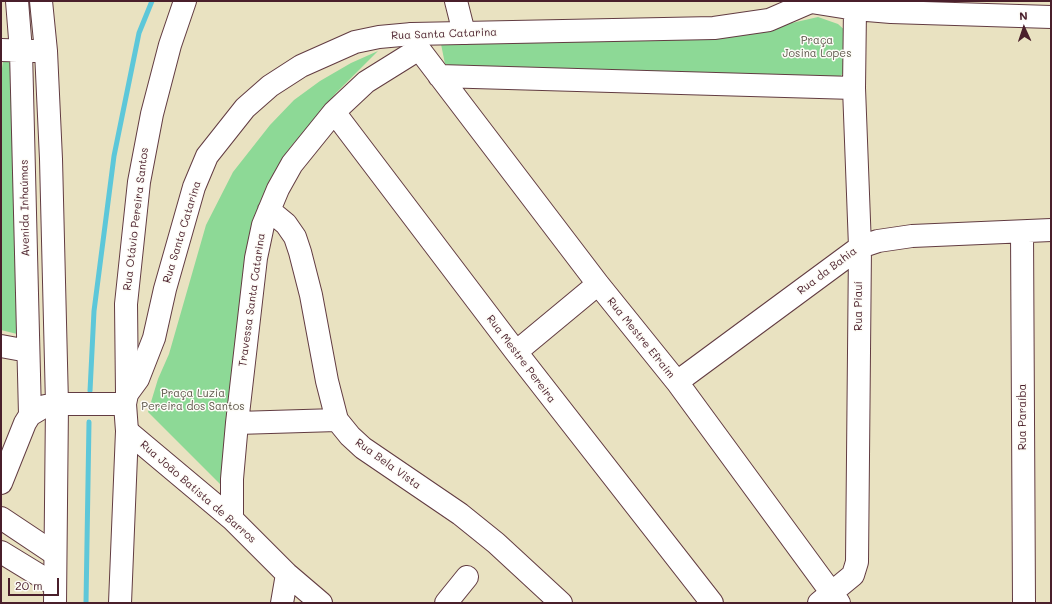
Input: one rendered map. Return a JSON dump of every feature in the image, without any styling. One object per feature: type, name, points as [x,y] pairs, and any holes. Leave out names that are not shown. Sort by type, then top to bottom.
[{"type":"street","name":"Avenida Inhaúmas","points":[[17,1],[11,51],[28,351],[30,415]]},
{"type":"street","points":[[41,1],[46,51],[51,159],[57,404],[55,594]]},
{"type":"street","name":"Rua Otávio Pereira Santos","points":[[120,603],[127,431],[126,304],[139,182],[152,114],[170,45],[185,1]]},
{"type":"street","points":[[456,1],[464,33]]},
{"type":"street","points":[[812,2],[855,9],[934,14],[1051,17]]},
{"type":"street","name":"Rua Santa Catarina","points":[[126,399],[138,379],[154,338],[165,289],[194,187],[207,156],[225,131],[245,108],[270,86],[301,66],[356,42],[379,37],[416,41],[464,33],[680,30],[714,28],[769,20],[812,2]]},
{"type":"street","name":"Rua Piauí","points":[[830,600],[853,575],[857,562],[860,247],[854,88],[855,9]]},
{"type":"street","name":"Rua Mestre Efraim","points":[[416,41],[439,76],[598,284],[678,382],[830,600]]},
{"type":"street","name":"Travessa Santa Catarina","points":[[232,519],[232,479],[237,423],[256,258],[261,232],[268,210],[292,164],[334,112],[366,82],[416,41]]},
{"type":"street","points":[[11,51],[46,51]]},
{"type":"street","points":[[439,76],[854,88]]},
{"type":"street","name":"Rua Mestre Pereira","points":[[334,112],[516,352],[712,603]]},
{"type":"street","name":"Rua Bela Vista","points":[[268,210],[286,224],[295,237],[300,252],[312,295],[327,381],[337,420],[350,436],[363,448],[460,514],[496,543],[561,603]]},
{"type":"street","name":"Rua da Bahia","points":[[678,382],[860,247],[884,240],[912,236],[1051,230]]},
{"type":"street","name":"Rua Paraíba","points":[[1022,232],[1024,603]]},
{"type":"street","points":[[516,352],[598,284]]},
{"type":"street","points":[[1,346],[28,351]]},
{"type":"street","points":[[1,483],[25,423],[30,415],[45,406],[57,404],[126,399]]},
{"type":"street","points":[[237,423],[337,420]]},
{"type":"street","name":"Rua João Batista de Barros","points":[[127,431],[232,519],[287,574],[321,603]]},
{"type":"street","points":[[1,518],[55,554]]},
{"type":"street","points":[[1,552],[55,594]]},
{"type":"street","points":[[282,603],[287,574]]},
{"type":"street","points":[[446,603],[467,577]]},
{"type":"green space","name":"Praça Josina Lopes","points":[[818,17],[838,24],[848,33],[847,68],[840,77],[468,69],[445,64],[441,44],[619,41],[735,36]]},
{"type":"green space","name":"Praça Luzia Pereira dos Santos","points":[[378,51],[336,93],[288,150],[267,195],[225,489],[148,412],[158,379],[169,354],[206,225],[233,172],[270,125],[294,100],[320,81],[351,63]]},
{"type":"green space","points":[[3,61],[12,61],[17,334],[1,330],[1,75]]},
{"type":"waterway","points":[[90,391],[94,311],[114,156],[139,33],[152,1]]},
{"type":"waterway","points":[[86,603],[89,422]]}]
